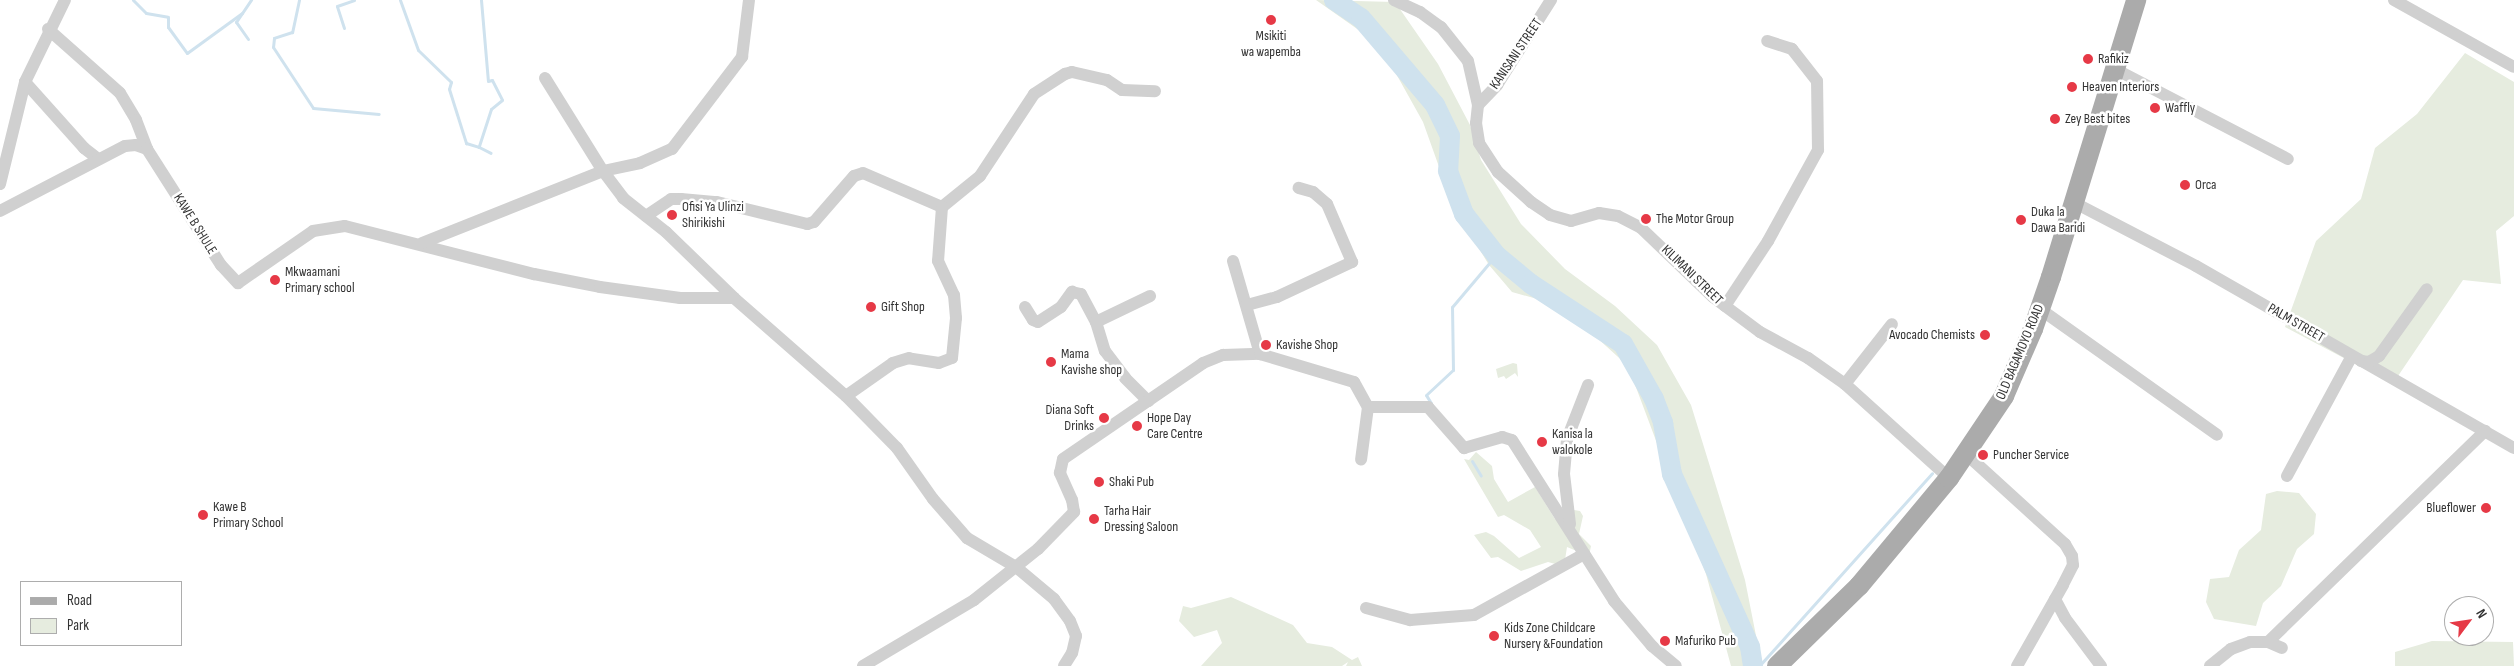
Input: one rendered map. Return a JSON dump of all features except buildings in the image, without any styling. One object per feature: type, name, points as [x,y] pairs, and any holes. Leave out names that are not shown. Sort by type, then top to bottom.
[{"type":"main road","name":"OLD BAGAMOYO ROAD","points":[[1777,666],[1858,586],[1949,478],[2004,396],[2040,309],[2075,203],[2113,68],[2136,0]]},
{"type":"street","points":[[0,184],[26,82],[48,29],[65,0]]},
{"type":"street","points":[[422,243],[603,171],[640,163],[672,149],[742,57],[750,0]]},
{"type":"street","name":"KILIMANI STREET","points":[[1394,0],[1420,12],[1441,27],[1468,61],[1478,105],[1478,144],[1498,172],[1531,202],[1550,214],[1572,221],[1599,213],[1618,216],[1640,227],[1725,306],[1845,384],[1949,478]]},
{"type":"street","name":"KANISANI STREET","points":[[1478,105],[1497,85],[1551,0]]},
{"type":"street","points":[[2394,0],[2411,4],[2514,67]]},
{"type":"street","points":[[0,211],[125,146],[147,148],[136,120],[120,93],[48,29]]},
{"type":"street","points":[[1725,306],[1768,241],[1818,150],[1817,82],[1792,49],[1767,41]]},
{"type":"street","points":[[2113,68],[2288,159]]},
{"type":"street","points":[[846,396],[893,363],[910,358],[939,363],[952,358],[956,318],[954,295],[938,260],[942,207],[980,176],[1034,94],[1065,74],[1072,72],[1107,80],[1122,90],[1156,91]]},
{"type":"street","points":[[545,78],[603,171],[623,198],[702,265],[734,298],[846,396],[897,448],[933,499],[967,538],[1016,567],[1054,599],[1070,622],[1076,636],[1072,653],[1064,666]]},
{"type":"street","points":[[26,82],[84,148],[98,159]]},
{"type":"street","name":"KAWE B SHULE","points":[[147,148],[221,265],[238,283],[284,249],[313,231],[330,226],[345,226],[422,243]]},
{"type":"street","points":[[646,216],[671,199],[681,199],[717,202],[807,224],[814,222],[854,176],[863,173],[942,207]]},
{"type":"street","points":[[1247,305],[1277,297],[1352,262],[1327,204],[1313,192],[1299,188]]},
{"type":"street","name":"PALM STREET","points":[[2075,203],[2196,266],[2486,430],[2514,448]]},
{"type":"street","points":[[422,243],[460,256],[600,287],[680,298],[734,298]]},
{"type":"street","points":[[1233,261],[1260,354]]},
{"type":"street","points":[[2287,476],[2356,358],[2369,362],[2379,356],[2427,288]]},
{"type":"street","points":[[1025,308],[1033,320],[1038,322],[1061,307],[1072,292],[1081,294],[1096,322],[1105,351],[1124,378],[1148,401]]},
{"type":"street","points":[[1096,322],[1150,296]]},
{"type":"street","points":[[2040,309],[2217,435]]},
{"type":"street","points":[[1845,384],[1892,324]]},
{"type":"street","points":[[863,666],[934,625],[1016,567],[1074,512],[1072,500],[1060,473],[1063,458],[1203,363],[1230,354],[1260,354],[1354,382],[1368,407],[1361,460]]},
{"type":"street","points":[[1571,529],[1564,474],[1567,439],[1588,385]]},
{"type":"street","points":[[1368,407],[1428,407],[1464,448],[1507,437],[1517,445],[1571,529],[1584,554],[1632,622],[1676,666]]},
{"type":"street","points":[[2268,642],[2486,430]]},
{"type":"street","points":[[1966,454],[2065,544],[2073,565],[2017,666]]},
{"type":"street","points":[[1366,608],[1410,620],[1441,620],[1474,615],[1584,554]]},
{"type":"street","points":[[2055,599],[2065,618],[2101,666]]},
{"type":"street","points":[[2210,666],[2232,650],[2250,642],[2268,642],[2282,648]]},
{"type":"green space","points":[[1316,0],[1395,2],[1438,64],[1470,125],[1481,160],[1521,224],[1565,269],[1615,306],[1657,345],[1691,405],[1745,580],[1762,666],[1731,666],[1706,574],[1628,366],[1562,306],[1512,292],[1489,265],[1453,206],[1423,122],[1380,45]]},
{"type":"green space","points":[[2465,53],[2514,82],[2514,216],[2496,231],[2501,284],[2463,280],[2398,376],[2376,375],[2285,327],[2316,241],[2361,199],[2375,148],[2417,114]]},
{"type":"green space","points":[[1513,363],[1517,364],[1518,377],[1515,373],[1506,379],[1504,376],[1498,378],[1496,369]]},
{"type":"green space","points":[[1476,452],[1492,466],[1494,479],[1508,502],[1535,487],[1555,519],[1574,510],[1580,511],[1583,516],[1579,534],[1591,546],[1589,556],[1567,547],[1565,560],[1559,565],[1548,562],[1521,571],[1498,557],[1491,558],[1474,535],[1486,532],[1494,536],[1519,558],[1541,547],[1530,530],[1504,515],[1498,517],[1464,459],[1469,460]]},
{"type":"green space","points":[[2277,491],[2299,493],[2316,514],[2314,534],[2297,549],[2281,586],[2263,603],[2256,626],[2214,619],[2206,602],[2210,579],[2229,577],[2239,550],[2261,530],[2266,494]]},
{"type":"green space","points":[[1231,597],[1293,625],[1307,643],[1332,647],[1352,660],[1358,657],[1362,666],[1346,666],[1348,662],[1342,666],[1201,666],[1222,643],[1217,630],[1194,637],[1179,621],[1183,606],[1191,608]]},
{"type":"green space","points":[[2432,641],[2444,641],[2444,646],[2494,646],[2494,642],[2513,642],[2514,666],[2395,666],[2395,652]]},
{"type":"waterway","points":[[133,0],[146,13],[168,17],[168,27],[187,53],[242,13]]},
{"type":"waterway","points":[[248,39],[236,22],[251,0]]},
{"type":"waterway","points":[[299,0],[292,32],[274,38],[273,47],[313,108],[379,114]]},
{"type":"waterway","points":[[344,28],[337,6],[354,0]]},
{"type":"waterway","points":[[400,0],[418,50],[451,82],[449,89],[466,143],[479,147]]},
{"type":"waterway","points":[[481,0],[488,81],[492,80],[502,100],[491,109],[479,147],[491,153]]},
{"type":"waterway","points":[[1334,0],[1361,18],[1435,105],[1450,136],[1448,171],[1464,214],[1496,255],[1531,284],[1623,344],[1654,399],[1663,423],[1672,474],[1750,647],[1753,666]]},
{"type":"waterway","points":[[1431,403],[1426,395],[1453,370],[1452,307],[1496,255]]},
{"type":"waterway","points":[[1472,461],[1481,476]]},
{"type":"waterway","points":[[1759,666],[1932,473]]},
{"type":"place","name":"Msikiti wa wapemba","points":[[1271,20]]},
{"type":"place","name":"Rafikiz","points":[[2088,59]]},
{"type":"place","name":"Heaven Interiors","points":[[2072,87]]},
{"type":"place","name":"Waffly","points":[[2155,108]]},
{"type":"place","name":"Zey Best bites","points":[[2055,119]]},
{"type":"place","name":"Orca","points":[[2185,185]]},
{"type":"place","name":"Ofisi Ya Ulinzi Shirikishi","points":[[672,215]]},
{"type":"place","name":"The Motor Group","points":[[1646,219]]},
{"type":"place","name":"Duka la Dawa Baridi","points":[[2021,220]]},
{"type":"place","name":"Mkwaamani Primary school","points":[[275,280]]},
{"type":"place","name":"Gift Shop","points":[[871,307]]},
{"type":"place","name":"Avocado Chemists","points":[[1985,335]]},
{"type":"place","name":"Kavishe Shop","points":[[1266,345]]},
{"type":"place","name":"Mama Kavishe shop","points":[[1051,362]]},
{"type":"place","name":"Diana Soft Drinks","points":[[1104,418]]},
{"type":"place","name":"Hope Day Care Centre","points":[[1137,426]]},
{"type":"place","name":"Kanisa la walokole","points":[[1542,442]]},
{"type":"place","name":"Puncher Service","points":[[1983,455]]},
{"type":"place","name":"Shaki Pub","points":[[1099,482]]},
{"type":"place","name":"Blueflower","points":[[2486,508]]},
{"type":"place","name":"Kawe B Primary School","points":[[203,515]]},
{"type":"place","name":"Tarha Hair Dressing Saloon","points":[[1094,519]]},
{"type":"place","name":"Kids Zone Childcare Nursery &Foundation","points":[[1494,636]]},
{"type":"place","name":"Mafuriko Pub","points":[[1665,641]]}]
